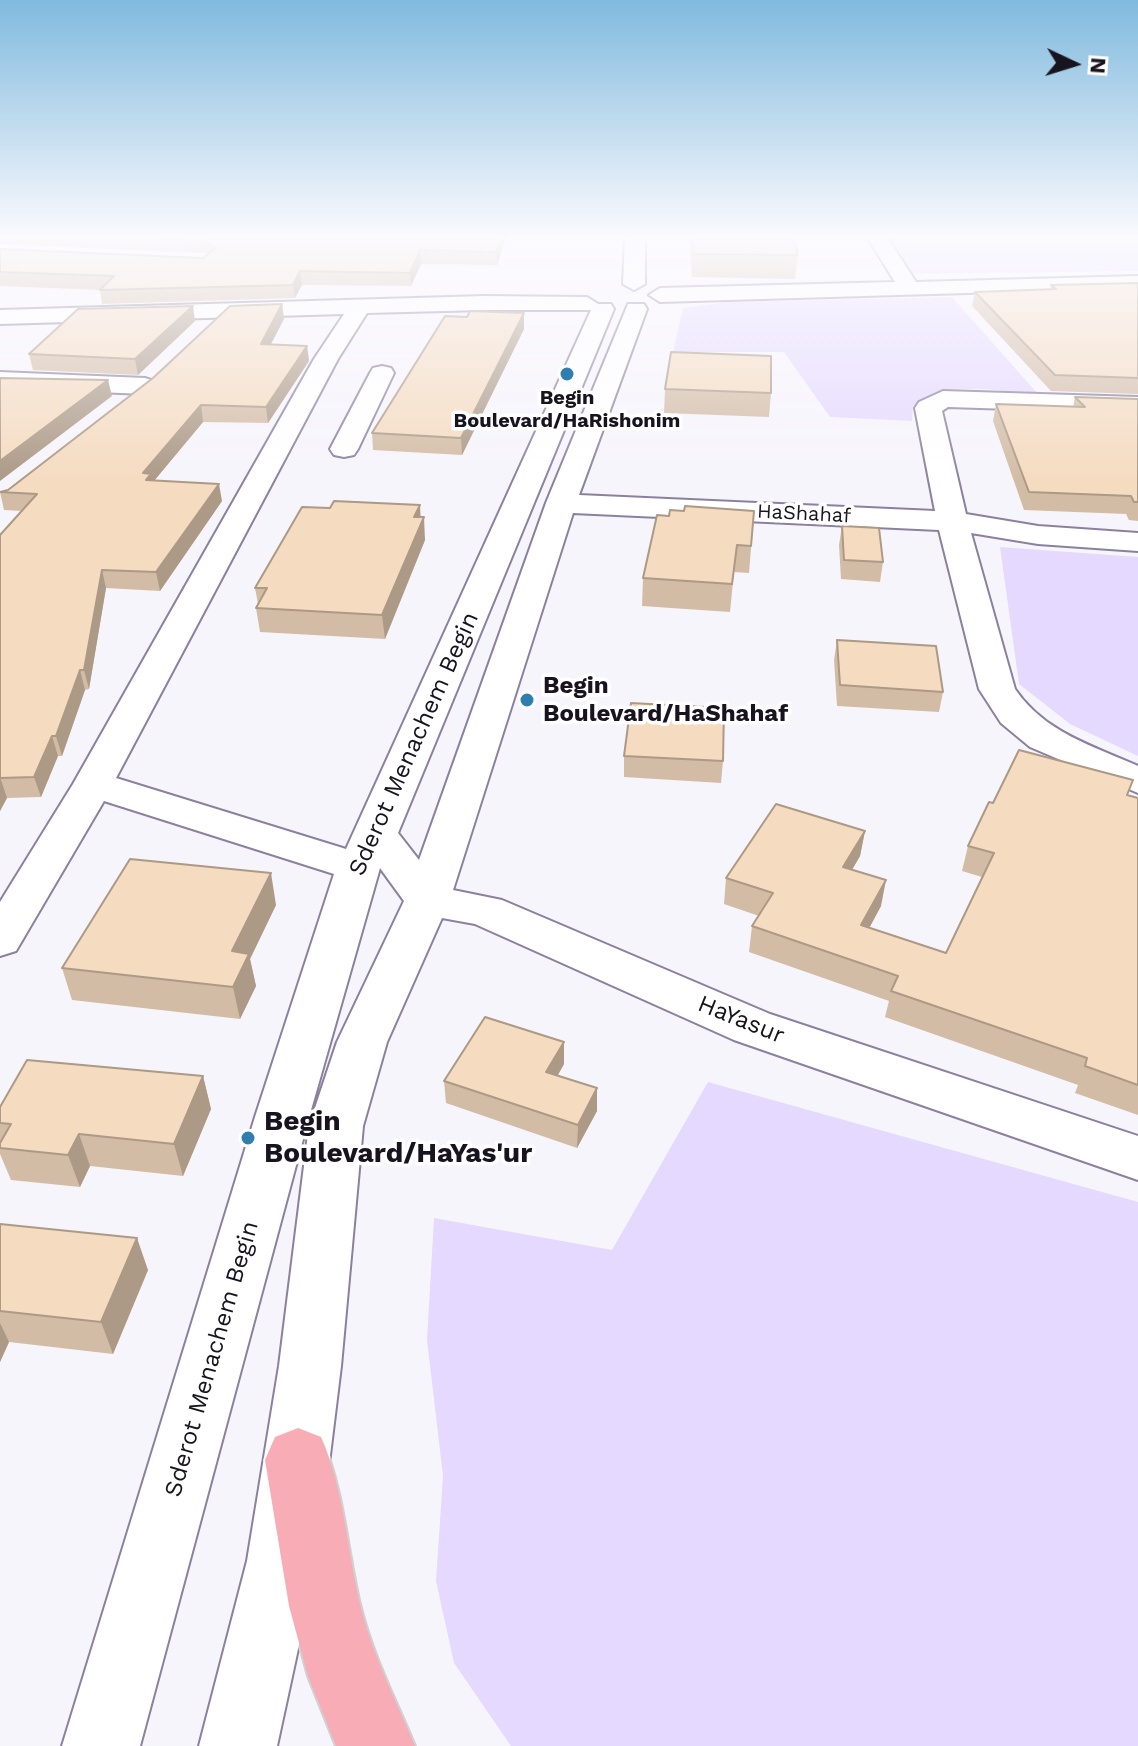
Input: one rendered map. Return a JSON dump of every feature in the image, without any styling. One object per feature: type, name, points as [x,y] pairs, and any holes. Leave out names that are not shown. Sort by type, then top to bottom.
[{"type":"highway","points":[[298,1460],[323,1609],[342,1674],[376,1746]]},
{"type":"street","points":[[204,332],[217,318]]},
{"type":"street","points":[[0,940],[93,784],[334,405],[356,318]]},
{"type":"street","name":"Sderot Menachem Begin","points":[[101,1746],[282,1117],[367,850],[588,318]]},
{"type":"street","name":"Sderot Menachem Begin","points":[[238,1746],[276,1588],[298,1460],[336,1126],[362,1042],[427,900],[561,503],[627,318]]},
{"type":"street","points":[[334,405],[382,373]]},
{"type":"street","points":[[0,380],[155,377],[113,412]]},
{"type":"street","points":[[1138,405],[943,399],[928,408],[952,521],[997,689],[1014,715],[1044,739],[1138,781]]},
{"type":"street","points":[[334,405],[344,449]]},
{"type":"street","name":"HaShahaf","points":[[561,503],[952,521],[1038,535],[1138,542]]},
{"type":"street","points":[[93,784],[367,850],[427,900]]},
{"type":"street","name":"HaYasur","points":[[427,900],[486,911],[752,1027],[1138,1158]]},
{"type":"shaded area","points":[[681,318],[971,318],[1038,394],[955,390],[939,392],[913,406],[912,421],[830,417],[784,352],[673,352]]},
{"type":"shaded area","points":[[1000,547],[1138,557],[1138,756],[1070,724],[1019,684]]},
{"type":"shaded area","points":[[708,1082],[1138,1202],[1138,1746],[511,1746],[454,1663],[436,1581],[443,1476],[427,1340],[434,1218],[612,1250]]},
{"type":"building","points":[[68,318],[179,318],[135,359],[29,354]]},
{"type":"building","points":[[217,318],[274,318],[261,344],[307,346],[266,407],[201,405],[143,473],[151,474],[146,480],[219,484],[156,572],[102,570],[84,670],[80,670],[56,736],[52,736],[34,777],[0,778],[0,535],[37,494],[0,492],[8,490],[153,378]]},
{"type":"building","points":[[443,318],[521,318],[461,438],[372,433]]},
{"type":"building","points":[[1001,318],[1138,318],[1138,378],[1055,375]]},
{"type":"building","points":[[671,352],[771,356],[771,393],[665,389]]},
{"type":"building","points":[[0,378],[108,380],[0,461]]},
{"type":"building","points":[[1075,397],[1138,399],[1138,502],[1134,502],[1131,496],[1029,492],[996,404],[1085,407]]},
{"type":"building","points":[[334,501],[420,505],[414,517],[424,517],[382,615],[256,608],[267,588],[255,588],[302,507],[330,508]]},
{"type":"building","points":[[685,506],[754,511],[751,546],[737,545],[732,584],[643,578],[657,515],[669,516],[670,510],[684,511]]},
{"type":"building","points":[[842,526],[879,528],[883,562],[844,560]]},
{"type":"building","points":[[837,640],[936,646],[943,692],[840,685]]},
{"type":"building","points":[[631,703],[724,708],[723,761],[624,756]]},
{"type":"building","points":[[1019,750],[1133,780],[1127,795],[1138,798],[1138,1085],[1085,1066],[1087,1058],[891,991],[898,976],[752,926],[773,893],[726,878],[776,804],[865,831],[843,867],[886,880],[861,925],[946,953],[994,853],[968,846]]},
{"type":"building","points":[[130,859],[271,873],[232,951],[249,954],[233,987],[62,968]]},
{"type":"building","points":[[485,1017],[564,1042],[546,1072],[597,1088],[578,1125],[444,1081]]},
{"type":"building","points":[[27,1060],[203,1076],[174,1144],[79,1134],[68,1155],[0,1148],[11,1124],[0,1123],[0,1107]]},
{"type":"building","points":[[0,1224],[137,1238],[101,1322],[0,1311]]},
{"type":"place","name":"Begin Boulevard/HaRishonim","points":[[567,374]]},
{"type":"place","name":"Begin Boulevard/HaShahaf","points":[[527,700]]},
{"type":"place","name":"Begin Boulevard/HaYas'ur","points":[[248,1138]]}]
